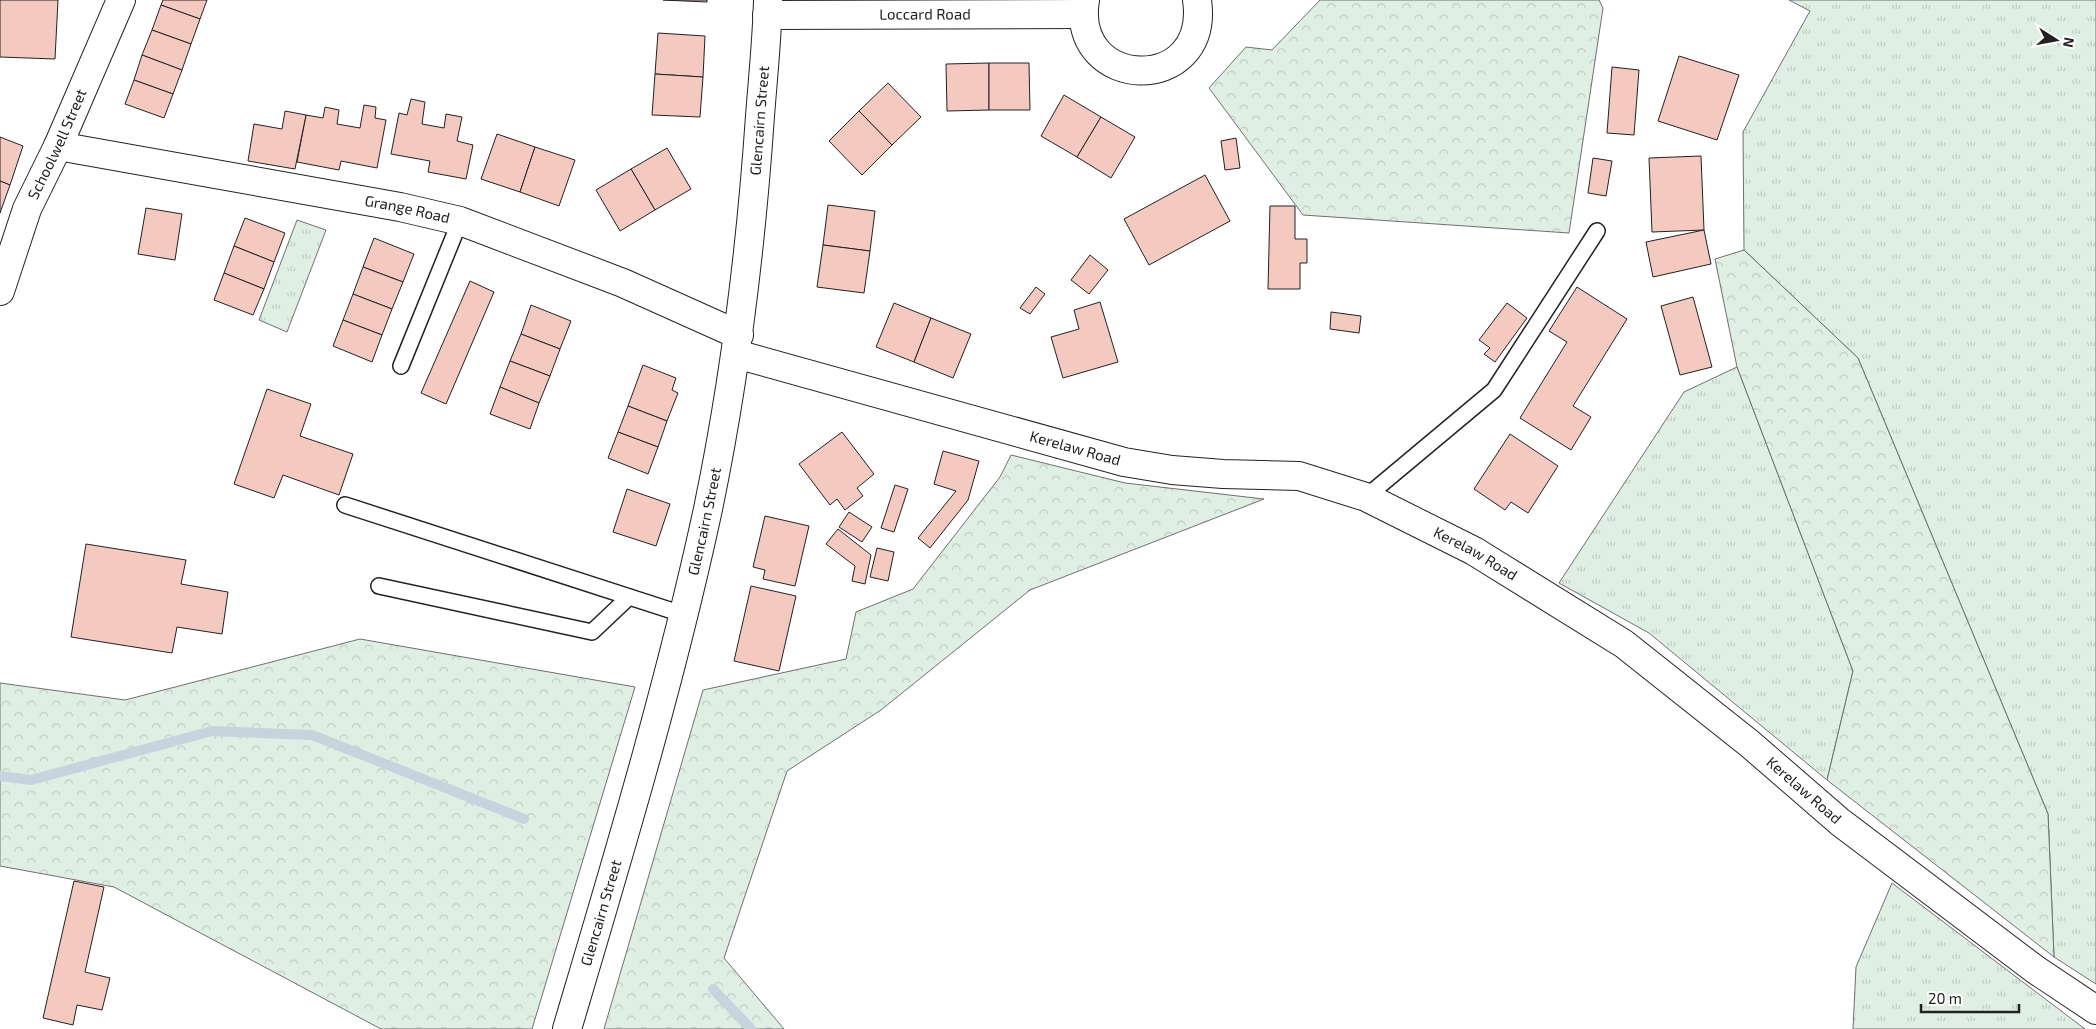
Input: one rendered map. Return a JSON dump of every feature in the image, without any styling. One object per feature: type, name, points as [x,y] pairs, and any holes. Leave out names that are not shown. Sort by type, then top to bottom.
[{"type":"street","name":"Schoolwell Street","points":[[0,291],[27,210],[58,146],[121,0]]},
{"type":"street","name":"Loccard Road","points":[[767,8],[1084,7],[1084,26],[1092,45],[1104,59],[1122,69],[1138,72],[1158,70],[1175,61],[1190,46],[1200,18],[1197,0]]},
{"type":"street","name":"Glencairn Street","points":[[567,1029],[625,834],[663,697],[708,509],[738,344],[756,173],[767,8]]},
{"type":"street","name":"Grange Road","points":[[58,146],[400,206],[460,221],[624,283],[738,344]]},
{"type":"street","name":"Kerelaw Road","points":[[738,344],[1124,462],[1172,470],[1214,474],[1299,476],[1366,497],[1474,551],[1624,644],[1750,744],[1840,822],[2036,970],[2096,1010]]},
{"type":"lane","points":[[401,366],[460,221]]},
{"type":"lane","points":[[1366,497],[1494,390],[1597,231]]},
{"type":"lane","points":[[345,505],[682,614]]},
{"type":"lane","points":[[380,586],[592,632],[629,597]]},
{"type":"green space","points":[[1320,0],[1599,0],[1603,8],[1569,233],[1303,215],[1209,88],[1246,47],[1272,50]]},
{"type":"green space","points":[[1789,0],[2096,0],[2096,984],[2054,957],[2048,814],[1858,358],[1744,250],[1743,132],[1810,11]]},
{"type":"green space","points":[[297,220],[326,230],[287,332],[259,320]]},
{"type":"green space","points":[[1744,250],[1858,358],[2048,814],[2054,957],[1827,780],[1853,671],[1737,367],[1715,259]]},
{"type":"green space","points":[[1737,367],[1853,671],[1827,780],[1649,633],[1559,583],[1684,392]]},
{"type":"green space","points":[[1011,455],[1125,483],[1264,499],[1030,590],[881,710],[787,771],[724,958],[784,1029],[604,1029],[703,690],[846,659],[856,612],[913,589],[1000,477]]},
{"type":"green space","points":[[360,639],[635,687],[532,1029],[381,1029],[114,887],[0,866],[0,683],[125,700]]},
{"type":"green space","points":[[1892,883],[2085,1029],[1853,1029],[1856,967]]},
{"type":"building","points":[[0,0],[58,0],[55,59],[0,57]]},
{"type":"building","points":[[163,0],[207,0],[200,19],[161,5]]},
{"type":"building","points":[[663,0],[707,0],[707,2]]},
{"type":"building","points":[[161,5],[200,19],[191,44],[152,30]]},
{"type":"building","points":[[152,30],[191,44],[182,70],[142,55]]},
{"type":"building","points":[[658,33],[705,36],[703,77],[655,74]]},
{"type":"building","points":[[142,55],[182,70],[173,94],[134,80]]},
{"type":"building","points":[[1679,56],[1739,75],[1717,140],[1658,121]]},
{"type":"building","points":[[989,63],[989,110],[947,111],[946,64]]},
{"type":"building","points":[[989,63],[1029,63],[1030,110],[989,110]]},
{"type":"building","points":[[1612,67],[1639,70],[1634,135],[1607,133]]},
{"type":"building","points":[[655,74],[703,77],[700,117],[652,115]]},
{"type":"building","points":[[134,80],[173,94],[164,118],[125,104]]},
{"type":"building","points":[[888,83],[921,117],[892,145],[859,111]]},
{"type":"building","points":[[1064,95],[1101,117],[1077,157],[1041,136]]},
{"type":"building","points":[[411,99],[425,102],[422,124],[444,128],[446,114],[462,117],[457,141],[473,145],[466,179],[428,172],[430,161],[391,154],[399,113],[407,115]]},
{"type":"building","points":[[364,105],[376,107],[375,118],[386,120],[377,168],[341,161],[339,170],[297,162],[306,115],[323,118],[325,107],[339,110],[337,124],[360,128]]},
{"type":"building","points":[[285,111],[306,115],[295,169],[248,161],[254,124],[282,129]]},
{"type":"building","points":[[859,111],[892,145],[862,175],[829,141]]},
{"type":"building","points":[[1101,117],[1135,137],[1111,178],[1077,157]]},
{"type":"building","points":[[497,134],[535,147],[520,192],[481,179]]},
{"type":"building","points":[[0,137],[23,146],[10,185],[0,181]]},
{"type":"building","points":[[1236,138],[1240,168],[1225,170],[1221,141]]},
{"type":"building","points":[[535,147],[575,160],[559,206],[520,192]]},
{"type":"building","points":[[667,148],[691,189],[655,210],[631,169]]},
{"type":"building","points":[[1701,156],[1704,230],[1652,232],[1649,158]]},
{"type":"building","points":[[1593,158],[1612,161],[1606,196],[1588,193]]},
{"type":"building","points":[[631,169],[655,210],[620,231],[596,190]]},
{"type":"building","points":[[1205,175],[1230,221],[1149,265],[1124,219]]},
{"type":"building","points":[[0,181],[10,185],[0,213]]},
{"type":"building","points":[[828,205],[875,211],[870,251],[823,245]]},
{"type":"building","points":[[1270,206],[1295,206],[1295,239],[1307,239],[1307,263],[1300,263],[1300,289],[1268,289]]},
{"type":"building","points":[[146,208],[182,214],[175,260],[138,254]]},
{"type":"building","points":[[245,218],[285,233],[274,262],[234,246]]},
{"type":"building","points":[[1704,230],[1711,264],[1653,277],[1646,242]]},
{"type":"building","points":[[374,238],[414,254],[403,282],[363,267]]},
{"type":"building","points":[[823,245],[870,251],[864,293],[817,287]]},
{"type":"building","points":[[234,246],[274,262],[264,289],[224,273]]},
{"type":"building","points":[[1090,255],[1108,270],[1089,294],[1071,280]]},
{"type":"building","points":[[363,267],[403,282],[392,309],[353,294]]},
{"type":"building","points":[[224,273],[264,289],[253,315],[214,300]]},
{"type":"building","points":[[470,281],[494,292],[446,404],[421,393]]},
{"type":"building","points":[[1036,287],[1045,294],[1030,314],[1020,308]]},
{"type":"building","points":[[1577,287],[1627,319],[1573,406],[1591,417],[1571,450],[1520,418],[1567,342],[1549,331]]},
{"type":"building","points":[[353,294],[392,309],[382,335],[343,320]]},
{"type":"building","points":[[1693,297],[1712,367],[1680,375],[1661,306]]},
{"type":"building","points":[[1100,302],[1118,362],[1063,378],[1051,337],[1079,329],[1074,310]]},
{"type":"building","points":[[894,303],[931,318],[914,362],[876,347]]},
{"type":"building","points":[[1507,303],[1527,318],[1495,362],[1484,354],[1490,348],[1479,340]]},
{"type":"building","points":[[531,305],[571,321],[560,349],[521,334]]},
{"type":"building","points":[[1331,312],[1361,316],[1359,333],[1330,329]]},
{"type":"building","points":[[931,318],[971,334],[953,378],[914,362]]},
{"type":"building","points":[[343,320],[382,335],[372,362],[333,346]]},
{"type":"building","points":[[521,334],[560,349],[550,376],[510,361]]},
{"type":"building","points":[[510,361],[550,376],[539,403],[500,387]]},
{"type":"building","points":[[643,365],[676,378],[672,390],[678,393],[667,421],[628,406]]},
{"type":"building","points":[[500,387],[539,403],[530,429],[490,414]]},
{"type":"building","points":[[267,389],[311,404],[300,436],[353,454],[339,495],[283,475],[274,498],[234,484]]},
{"type":"building","points":[[628,406],[667,421],[658,447],[618,432]]},
{"type":"building","points":[[618,432],[658,447],[648,474],[608,458]]},
{"type":"building","points":[[842,432],[874,474],[857,488],[863,496],[845,510],[837,499],[830,505],[799,464]]},
{"type":"building","points":[[1510,434],[1558,466],[1528,513],[1511,502],[1505,510],[1474,489]]},
{"type":"building","points":[[943,451],[979,461],[968,500],[930,548],[918,538],[956,491],[934,484]]},
{"type":"building","points":[[895,485],[908,489],[894,532],[881,528]]},
{"type":"building","points":[[627,489],[670,504],[656,546],[613,532]]},
{"type":"building","points":[[849,512],[872,527],[862,542],[839,527]]},
{"type":"building","points":[[765,516],[809,526],[795,586],[763,579],[765,570],[753,567]]},
{"type":"building","points":[[838,529],[871,555],[865,584],[852,581],[855,566],[826,544]]},
{"type":"building","points":[[86,544],[186,560],[181,584],[228,592],[222,634],[177,627],[172,653],[71,637]]},
{"type":"building","points":[[877,548],[894,552],[888,581],[870,577]]},
{"type":"building","points":[[751,586],[796,596],[779,671],[734,661]]},
{"type":"building","points":[[74,881],[104,887],[85,972],[110,978],[102,1010],[77,1005],[73,1025],[43,1018]]},
{"type":"waterway","points":[[0,776],[31,780],[212,731],[312,735],[524,819]]},
{"type":"waterway","points":[[713,989],[751,1029]]}]
